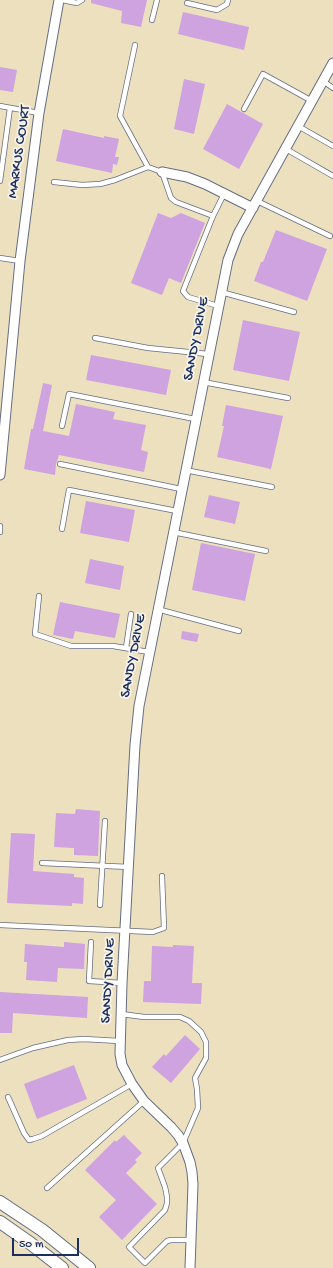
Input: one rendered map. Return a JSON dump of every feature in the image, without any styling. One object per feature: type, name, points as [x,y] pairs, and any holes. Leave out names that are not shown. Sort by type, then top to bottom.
[{"type":"main road","points":[[0,1202],[42,1230],[90,1268]]},
{"type":"main road","points":[[0,1222],[62,1268]]},
{"type":"street","name":"MARKUS COURT","points":[[0,475],[20,261],[39,113],[59,0]]},
{"type":"street","name":"SANDY DRIVE","points":[[190,1267],[192,1172],[190,1162],[183,1143],[171,1127],[144,1101],[132,1084],[122,1065],[120,1054],[122,983],[137,724],[141,692],[157,609],[228,260],[233,246],[255,204],[333,63]]},
{"type":"street","points":[[162,172],[187,177],[255,204]]},
{"type":"lane","points":[[62,0],[77,3],[82,0]]},
{"type":"lane","points":[[152,20],[157,0]]},
{"type":"lane","points":[[187,3],[218,10],[227,4],[228,0]]},
{"type":"lane","points":[[135,45],[120,116],[148,167]]},
{"type":"lane","points":[[244,109],[263,74],[312,101]]},
{"type":"lane","points":[[323,82],[333,88]]},
{"type":"lane","points":[[0,106],[39,113]]},
{"type":"lane","points":[[0,181],[10,108]]},
{"type":"lane","points":[[298,126],[333,146]]},
{"type":"lane","points":[[286,149],[333,176]]},
{"type":"lane","points":[[54,182],[82,185],[100,184],[115,180],[148,167],[162,172],[171,198],[176,202],[213,216]]},
{"type":"lane","points":[[218,306],[188,297],[184,291],[213,216],[225,193]]},
{"type":"lane","points":[[255,204],[330,236]]},
{"type":"lane","points":[[0,258],[20,261]]},
{"type":"lane","points":[[221,292],[294,312]]},
{"type":"lane","points":[[95,338],[148,348],[208,354]]},
{"type":"lane","points":[[203,382],[288,398]]},
{"type":"lane","points":[[62,426],[69,394],[195,419]]},
{"type":"lane","points":[[60,464],[181,489]]},
{"type":"lane","points":[[185,470],[272,487]]},
{"type":"lane","points":[[62,529],[70,490],[177,511]]},
{"type":"lane","points":[[0,526],[0,532]]},
{"type":"lane","points":[[173,532],[266,551]]},
{"type":"lane","points":[[39,596],[35,634],[71,646],[113,646],[149,652]]},
{"type":"lane","points":[[157,609],[239,631]]},
{"type":"lane","points":[[126,648],[131,614]]},
{"type":"lane","points":[[100,905],[105,822]]},
{"type":"lane","points":[[42,863],[129,867]]},
{"type":"lane","points":[[0,925],[153,932],[164,928],[162,876]]},
{"type":"lane","points":[[91,942],[88,981],[122,983]]},
{"type":"lane","points":[[121,1014],[180,1017],[189,1021],[201,1032],[206,1042],[206,1058],[195,1078],[198,1108],[183,1143],[158,1168],[167,1197],[165,1210],[129,1247],[145,1263],[167,1241],[191,1240]]},
{"type":"lane","points":[[0,1060],[32,1048],[68,1040],[84,1039],[120,1041]]},
{"type":"lane","points":[[8,1097],[24,1133],[29,1140],[42,1136],[132,1084]]},
{"type":"lane","points":[[47,1188],[144,1101]]},
{"type":"building","points":[[91,0],[147,0],[141,27],[121,23],[122,11],[91,3]]},
{"type":"building","points":[[183,12],[249,27],[244,50],[178,34]]},
{"type":"building","points":[[0,67],[17,70],[13,92],[0,90]]},
{"type":"building","points":[[184,79],[205,84],[194,134],[174,129]]},
{"type":"building","points":[[227,104],[263,124],[239,169],[203,149]]},
{"type":"building","points":[[63,129],[104,138],[104,136],[119,139],[115,157],[119,157],[117,165],[113,164],[112,173],[56,161]]},
{"type":"building","points":[[158,213],[171,218],[181,213],[205,223],[181,283],[169,278],[162,295],[131,283]]},
{"type":"building","points":[[276,230],[327,249],[307,301],[254,281]]},
{"type":"building","points":[[243,320],[300,332],[289,381],[233,370]]},
{"type":"building","points":[[91,355],[171,370],[166,395],[86,380]]},
{"type":"building","points":[[43,383],[52,385],[43,431],[69,436],[76,404],[115,412],[113,419],[146,425],[141,450],[148,452],[144,472],[59,455],[55,475],[24,469],[31,429],[33,429]]},
{"type":"building","points":[[226,405],[283,416],[271,469],[217,457],[224,426],[222,426]]},
{"type":"building","points":[[209,495],[240,502],[235,524],[204,517]]},
{"type":"building","points":[[86,501],[135,510],[129,542],[80,533]]},
{"type":"building","points":[[201,543],[255,554],[245,601],[192,590]]},
{"type":"building","points":[[90,559],[124,566],[120,590],[85,583]]},
{"type":"building","points":[[60,602],[120,614],[115,638],[75,631],[73,639],[53,635]]},
{"type":"building","points":[[182,631],[199,634],[197,642],[181,639]]},
{"type":"building","points":[[76,809],[100,811],[98,856],[74,855],[74,848],[54,847],[56,813],[75,814]]},
{"type":"building","points":[[11,833],[35,834],[33,871],[74,874],[74,877],[84,878],[83,904],[72,903],[72,906],[7,903]]},
{"type":"building","points":[[64,942],[85,944],[84,969],[58,968],[57,982],[26,980],[27,962],[24,962],[25,944],[64,947]]},
{"type":"building","points":[[173,945],[194,946],[192,983],[202,983],[201,1004],[143,1002],[144,981],[151,981],[152,946],[173,947]]},
{"type":"building","points":[[0,992],[88,997],[87,1018],[13,1013],[12,1033],[0,1033]]},
{"type":"building","points":[[185,1035],[200,1049],[171,1083],[152,1067],[164,1054],[166,1056]]},
{"type":"building","points":[[74,1065],[87,1099],[37,1119],[24,1084]]},
{"type":"building","points":[[124,1135],[142,1153],[135,1160],[137,1162],[126,1173],[157,1204],[122,1240],[99,1217],[116,1200],[85,1170],[115,1140],[116,1142]]}]
